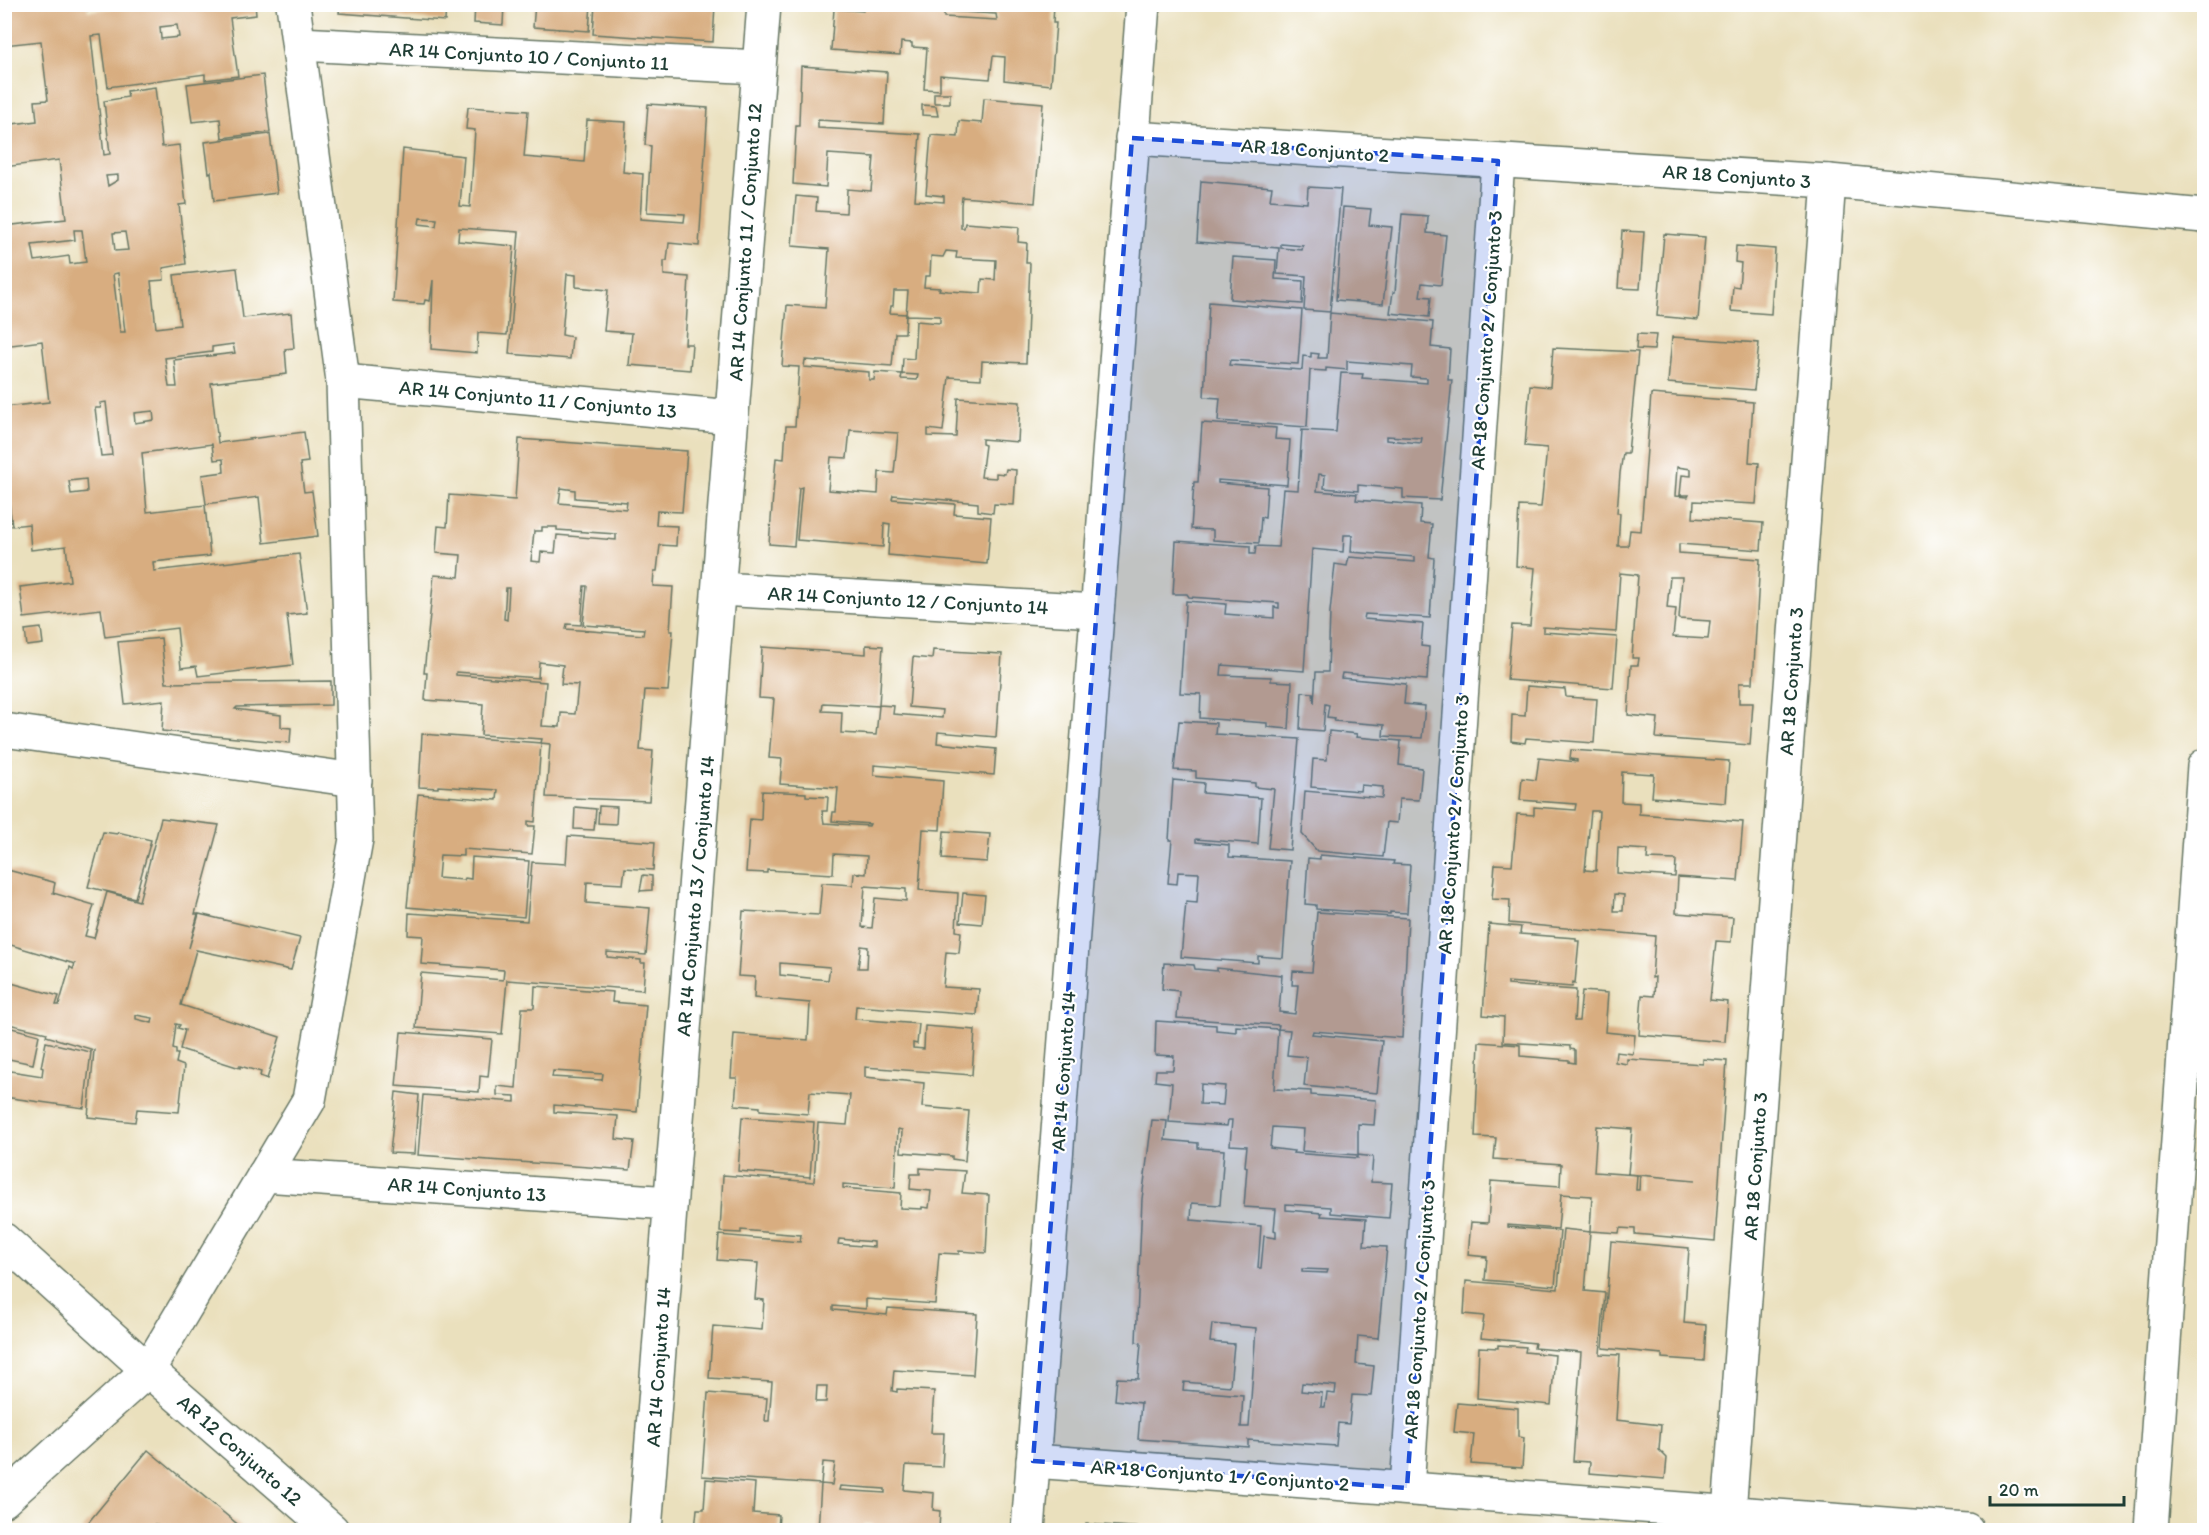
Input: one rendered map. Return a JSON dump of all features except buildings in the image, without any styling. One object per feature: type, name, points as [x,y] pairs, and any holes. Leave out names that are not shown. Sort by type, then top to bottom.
[{"type":"street","points":[[4,1500],[148,1370],[309,1100],[356,840],[344,381],[293,4]]},
{"type":"street","name":"AR 14 Conjunto 11 / Conjunto 12","points":[[720,589],[764,4]]},
{"type":"street","name":"AR 14 Conjunto 14","points":[[1028,1530],[1143,4]]},
{"type":"street","name":"AR 14 Conjunto 10 / Conjunto 11","points":[[299,44],[759,68]]},
{"type":"street","name":"AR 18 Conjunto 2","points":[[1132,138],[1498,161]]},
{"type":"street","name":"AR 18 Conjunto 3","points":[[1498,161],[1829,181],[1729,1512]]},
{"type":"street","name":"AR 18 Conjunto 2 / Conjunto 3","points":[[1407,1488],[1498,161]]},
{"type":"street","points":[[1829,181],[2205,216]]},
{"type":"street","name":"AR 14 Conjunto 11 / Conjunto 13","points":[[344,381],[732,417]]},
{"type":"street","name":"AR 14 Conjunto 12 / Conjunto 14","points":[[720,589],[1097,611]]},
{"type":"street","name":"AR 14 Conjunto 13 / Conjunto 14","points":[[670,1203],[720,589]]},
{"type":"street","points":[[4,730],[355,780]]},
{"type":"street","points":[[2151,1530],[2205,765]]},
{"type":"street","name":"AR 14 Conjunto 13","points":[[264,1175],[670,1203]]},
{"type":"street","name":"AR 14 Conjunto 14","points":[[645,1530],[670,1203]]},
{"type":"street","name":"AR 12 Conjunto 12","points":[[4,1240],[148,1370],[332,1530]]},
{"type":"street","name":"AR 18 Conjunto 1 / Conjunto 2","points":[[1033,1461],[1967,1530]]},
{"type":"highlighted area","points":[[1132,138],[1498,161],[1407,1488],[1033,1461]]}]
